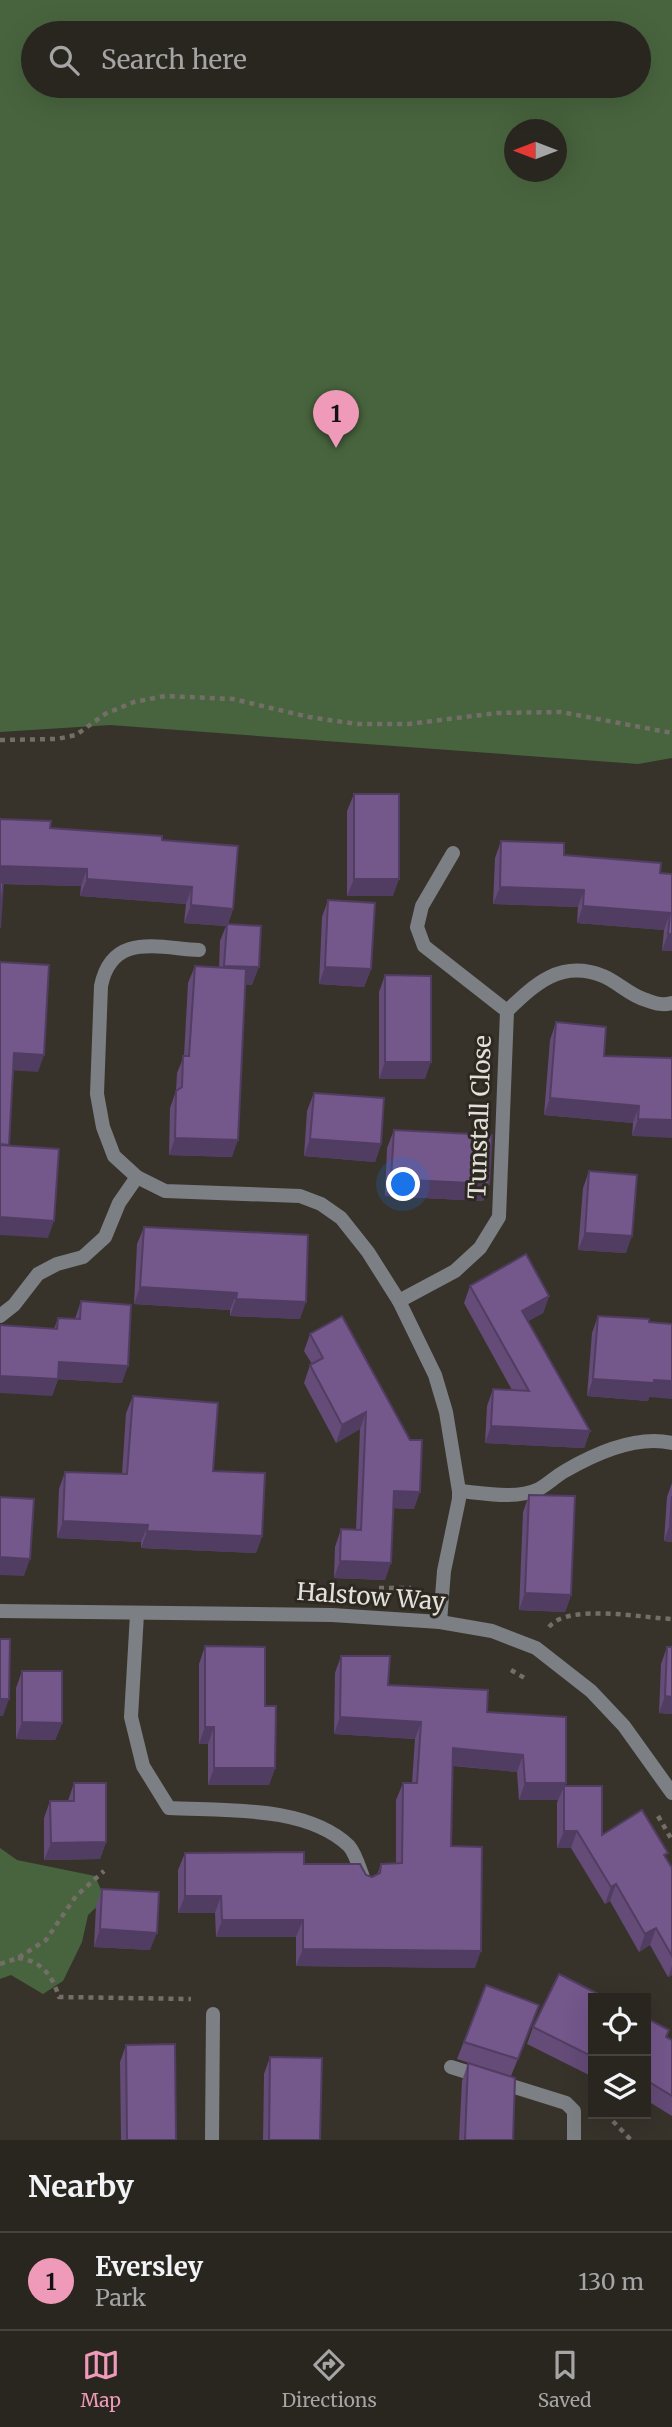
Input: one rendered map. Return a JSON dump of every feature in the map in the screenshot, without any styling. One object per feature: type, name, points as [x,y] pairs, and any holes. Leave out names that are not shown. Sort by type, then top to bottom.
[{"type":"street","name":"Tunstall Close","points":[[453,853],[422,906],[417,927],[424,946],[507,1011]]},
{"type":"street","points":[[200,950],[132,946],[119,953],[104,970],[97,1094],[103,1127],[114,1156],[137,1177],[165,1191],[300,1196],[321,1204],[341,1218],[368,1252],[399,1301],[435,1375],[446,1412],[459,1499],[444,1571],[440,1622]]},
{"type":"street","name":"Tunstall Close","points":[[399,1301],[455,1271],[480,1248],[499,1217],[507,1011],[525,993],[552,974],[581,970],[605,976],[635,997],[664,1006],[672,1003]]},
{"type":"street","points":[[0,1316],[14,1306],[38,1274],[57,1264],[83,1257],[105,1237],[119,1203],[137,1177]]},
{"type":"street","points":[[459,1491],[507,1495],[537,1490],[601,1452],[656,1439],[672,1443]]},
{"type":"street","name":"Halstow Way","points":[[0,1611],[332,1615],[440,1622],[492,1630],[536,1648],[591,1691],[624,1726],[672,1793]]},
{"type":"street","points":[[137,1614],[131,1717],[143,1766],[169,1808],[275,1814],[324,1828],[351,1848],[366,1885]]},
{"type":"street","points":[[212,2014],[212,2140]]},
{"type":"street","points":[[451,2067],[566,2103],[574,2111],[574,2140]]},
{"type":"path","points":[[0,740],[57,739],[76,735],[104,714],[134,702],[165,696],[233,699],[309,717],[356,724],[408,724],[497,713],[561,712],[672,733]]},
{"type":"path","points":[[536,1648],[554,1621],[580,1614],[672,1619]]},
{"type":"path","points":[[499,1666],[533,1682]]},
{"type":"path","points":[[653,1808],[672,1840]]},
{"type":"path","points":[[0,1964],[18,1958],[46,1940],[76,1896],[104,1871]]},
{"type":"path","points":[[18,1958],[31,1960],[47,1970],[59,1997],[191,1998],[191,2011]]},
{"type":"path","points":[[611,2119],[631,2140]]},
{"type":"green space","points":[[0,0],[672,0],[672,758],[638,764],[110,725],[0,732]]},
{"type":"green space","points":[[0,1848],[17,1860],[95,1876],[105,1899],[88,1915],[82,1942],[63,1981],[43,1994],[11,1975],[0,1979]]},
{"type":"building","points":[[354,794],[399,794],[399,879],[354,879]]},
{"type":"building","points":[[0,819],[51,821],[50,828],[162,836],[162,840],[238,846],[233,909],[191,905],[192,887],[87,879],[87,869],[0,866]]},
{"type":"building","points":[[501,841],[564,843],[564,855],[661,863],[660,873],[672,874],[672,934],[668,934],[670,913],[583,906],[584,890],[500,887]]},
{"type":"building","points":[[0,882],[3,883],[0,928]]},
{"type":"building","points":[[328,900],[375,903],[371,969],[325,967]]},
{"type":"building","points":[[227,924],[261,926],[259,967],[224,966]]},
{"type":"building","points":[[0,962],[49,965],[44,1055],[14,1053],[9,1145],[0,1144]]},
{"type":"building","points":[[195,966],[246,969],[238,1140],[175,1138],[176,1091],[182,1087],[183,1056],[189,1056]]},
{"type":"building","points":[[385,975],[431,976],[431,1062],[385,1062]]},
{"type":"building","points":[[556,1022],[606,1027],[604,1056],[672,1058],[672,1120],[638,1119],[639,1106],[550,1098]]},
{"type":"building","points":[[314,1093],[384,1098],[381,1144],[310,1139]]},
{"type":"building","points":[[394,1130],[492,1135],[489,1184],[391,1179]]},
{"type":"building","points":[[0,1145],[59,1149],[54,1221],[0,1217]]},
{"type":"building","points":[[589,1171],[637,1175],[632,1236],[585,1233]]},
{"type":"building","points":[[144,1227],[308,1235],[306,1302],[236,1299],[237,1293],[140,1287]]},
{"type":"building","points":[[526,1254],[549,1296],[522,1311],[590,1431],[491,1426],[493,1389],[529,1391],[470,1286]]},
{"type":"building","points":[[81,1301],[131,1305],[128,1366],[59,1362],[58,1379],[0,1376],[0,1325],[57,1329],[58,1318],[80,1319]]},
{"type":"building","points":[[342,1316],[410,1440],[422,1440],[420,1492],[394,1491],[391,1563],[340,1561],[341,1529],[361,1530],[366,1412],[342,1425],[310,1365],[323,1358],[310,1334]]},
{"type":"building","points":[[598,1316],[649,1319],[649,1322],[672,1324],[672,1381],[654,1380],[654,1383],[593,1379]]},
{"type":"building","points":[[133,1396],[218,1403],[213,1471],[265,1473],[262,1536],[147,1531],[148,1525],[63,1521],[65,1472],[127,1474]]},
{"type":"building","points":[[529,1495],[575,1496],[571,1595],[525,1593]]},
{"type":"building","points":[[0,1497],[34,1499],[30,1559],[0,1557]]},
{"type":"building","points":[[0,1639],[10,1639],[9,1699],[0,1699]]},
{"type":"building","points":[[205,1646],[265,1647],[265,1706],[276,1706],[275,1768],[214,1768],[214,1727],[205,1727]]},
{"type":"building","points":[[667,1647],[672,1647],[672,1697],[665,1696]]},
{"type":"building","points":[[341,1656],[390,1656],[388,1685],[488,1690],[487,1712],[566,1717],[566,1783],[525,1783],[523,1755],[453,1748],[451,1846],[482,1847],[481,1951],[303,1949],[303,1920],[222,1920],[221,1896],[185,1896],[185,1853],[304,1852],[304,1864],[360,1864],[366,1875],[372,1877],[380,1873],[381,1864],[402,1863],[403,1783],[417,1783],[421,1722],[340,1717]]},
{"type":"building","points":[[22,1671],[62,1671],[62,1723],[22,1722]]},
{"type":"building","points":[[74,1783],[106,1783],[106,1842],[51,1843],[50,1801],[74,1801]]},
{"type":"building","points":[[564,1786],[602,1786],[602,1835],[642,1810],[668,1853],[664,1855],[672,1868],[672,1956],[656,1928],[645,1934],[616,1884],[611,1887],[577,1831],[564,1831]]},
{"type":"building","points":[[102,1889],[159,1892],[157,1933],[100,1929]]},
{"type":"building","points":[[559,1974],[596,1993],[588,1993],[588,2054],[533,2027]]},
{"type":"building","points":[[486,1985],[539,2005],[518,2059],[464,2042]]},
{"type":"building","points":[[651,2021],[669,2030],[666,2037],[672,2040],[672,2096],[651,2083]]},
{"type":"building","points":[[175,2044],[176,2140],[127,2140],[126,2045]]},
{"type":"building","points":[[270,2057],[322,2058],[320,2140],[269,2140]]},
{"type":"building","points":[[468,2063],[515,2078],[513,2140],[465,2140]]},
{"type":"place","name":"Eversley","points":[[336,448]]}]
